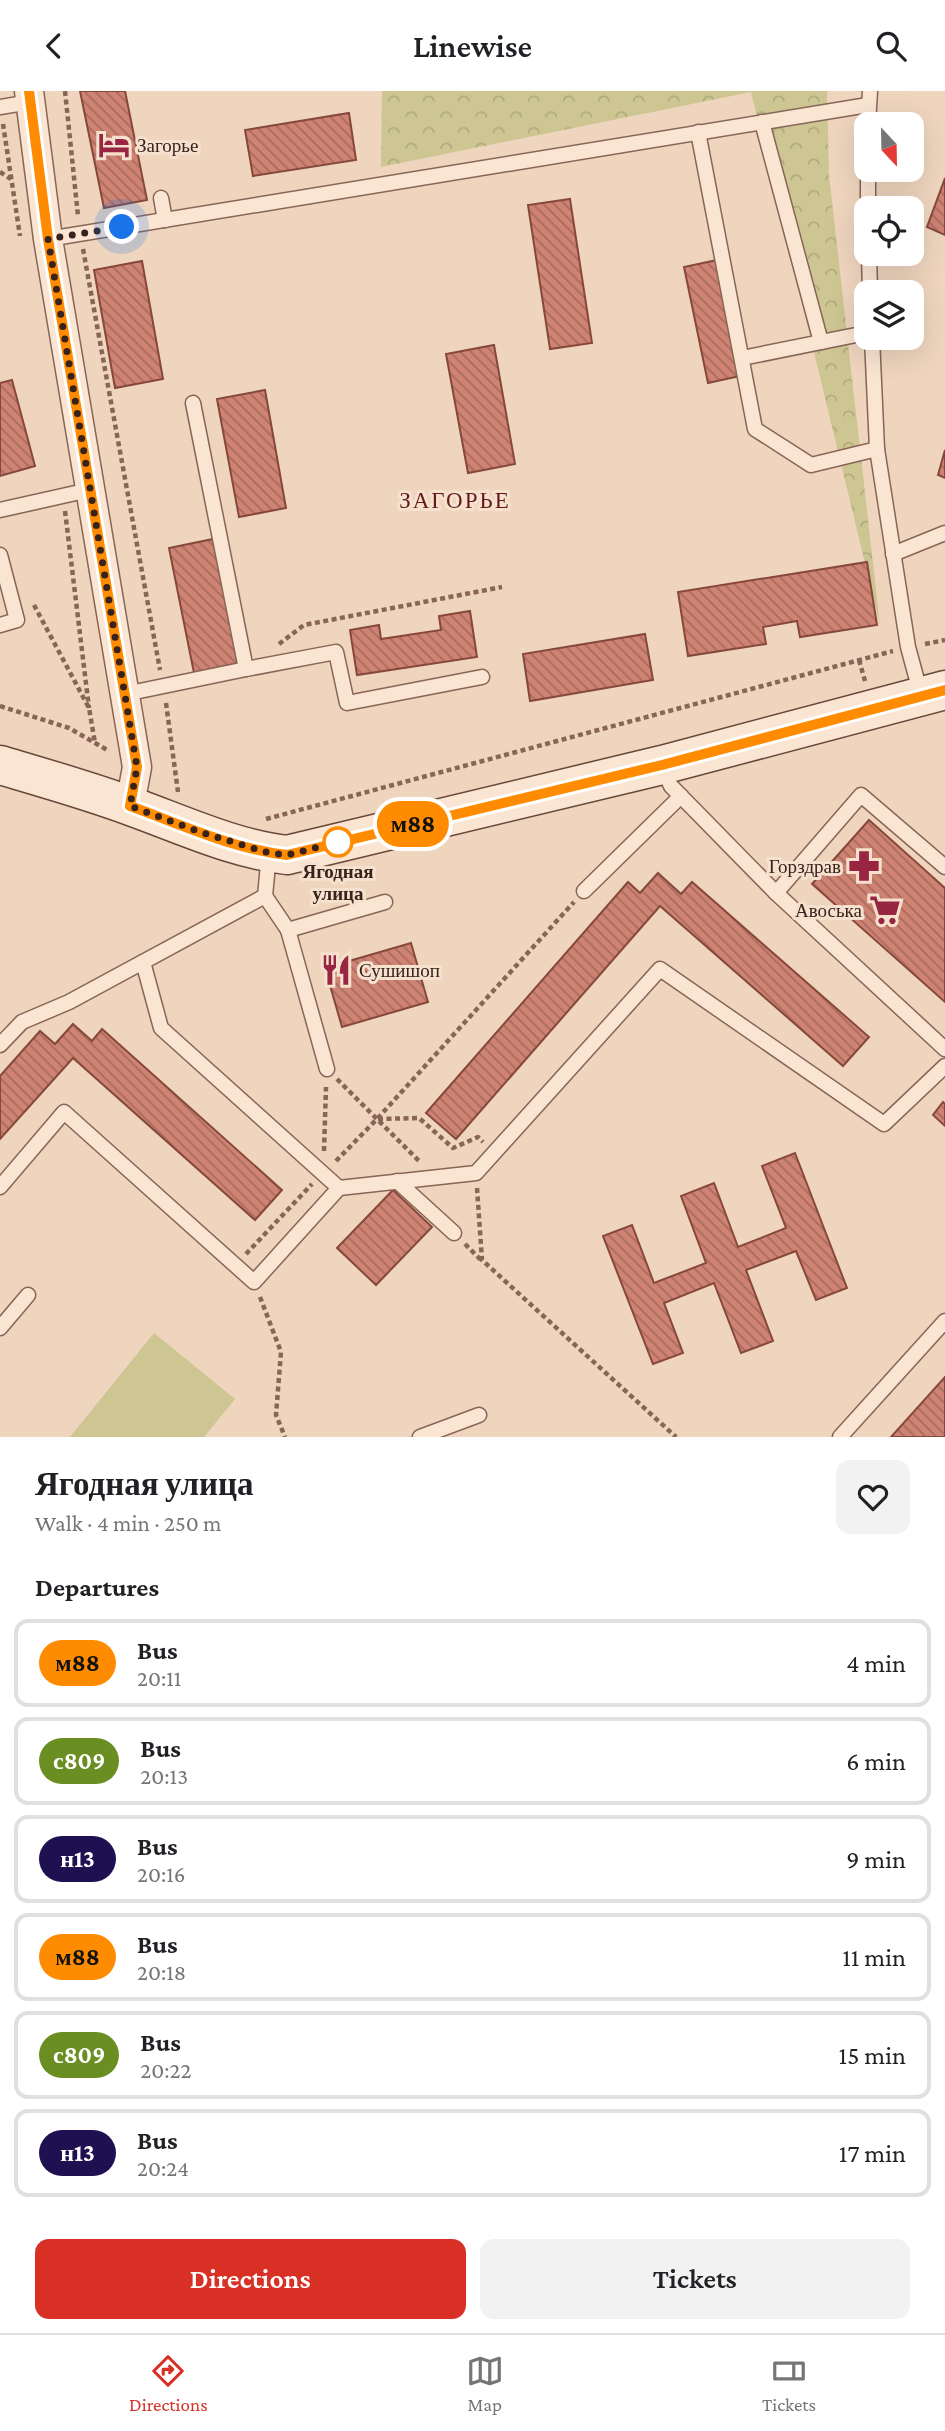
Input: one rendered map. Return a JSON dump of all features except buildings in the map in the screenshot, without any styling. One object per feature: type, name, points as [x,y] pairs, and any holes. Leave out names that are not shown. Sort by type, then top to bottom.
[{"type":"street","points":[[29,96],[76,493],[125,694],[137,767],[130,806]]},
{"type":"street","points":[[0,765],[130,806],[200,832],[266,836],[287,855],[671,780],[933,693]]},
{"type":"lane","points":[[0,107],[29,96]]},
{"type":"lane","points":[[48,239],[762,122],[869,98]]},
{"type":"lane","points":[[762,122],[821,342]]},
{"type":"lane","points":[[698,132],[755,429],[811,465],[877,449]]},
{"type":"lane","points":[[161,198],[165,220]]},
{"type":"lane","points":[[742,358],[854,335]]},
{"type":"lane","points":[[873,350],[877,449],[908,647],[933,693]]},
{"type":"lane","points":[[193,403],[246,669]]},
{"type":"lane","points":[[0,510],[76,493]]},
{"type":"lane","points":[[894,554],[945,533]]},
{"type":"lane","points":[[917,544],[945,543]]},
{"type":"lane","points":[[0,555],[17,620],[0,625]]},
{"type":"lane","points":[[125,694],[336,652],[347,703],[482,677]]},
{"type":"lane","points":[[584,891],[671,780],[776,893],[945,1049]]},
{"type":"lane","points":[[776,893],[860,795],[945,867]]},
{"type":"lane","points":[[266,836],[265,896],[288,930],[327,1069]]},
{"type":"lane","points":[[0,1045],[22,1022],[69,1002],[265,896]]},
{"type":"lane","points":[[288,930],[385,902]]},
{"type":"lane","points":[[143,962],[161,1028],[339,1188]]},
{"type":"lane","points":[[0,1187],[64,1112],[254,1282],[339,1188],[476,1173],[660,969],[884,1124],[945,1066]]},
{"type":"lane","points":[[397,1181],[454,1233]]},
{"type":"lane","points":[[0,1328],[28,1295]]},
{"type":"lane","points":[[840,1437],[945,1321]]},
{"type":"lane","points":[[420,1437],[479,1415]]},
{"type":"path","points":[[65,91],[80,235]]},
{"type":"path","points":[[0,107],[22,248]]},
{"type":"path","points":[[0,171],[10,179]]},
{"type":"path","points":[[76,493],[89,708],[94,743]]},
{"type":"path","points":[[246,669],[304,625],[502,587]]},
{"type":"path","points":[[32,602],[89,708]]},
{"type":"path","points":[[266,836],[908,647],[945,640]]},
{"type":"path","points":[[0,706],[69,728]]},
{"type":"path","points":[[235,1265],[377,1119],[584,891]]},
{"type":"path","points":[[327,1069],[435,1177]]},
{"type":"path","points":[[323,1173],[327,1069]]},
{"type":"path","points":[[377,1119],[419,1118],[453,1148],[478,1137],[495,1152]]},
{"type":"path","points":[[476,1173],[482,1260],[676,1437]]},
{"type":"path","points":[[254,1282],[281,1352],[276,1415],[285,1437]]},
{"type":"green space","points":[[382,91],[827,91],[829,175],[880,625],[751,92],[381,167]]},
{"type":"green space","points":[[154,1333],[235,1399],[204,1437],[70,1437]]},
{"type":"bus line","name":"м88","points":[[29,91],[48,239],[137,767],[130,806],[200,832],[269,853],[287,855],[662,765],[945,690]]},
{"type":"place","name":"Загорье","points":[[114,145]]},
{"type":"place","name":"Ягодная улица","points":[[338,842]]},
{"type":"place","name":"Горздрав","points":[[864,866]]},
{"type":"place","name":"Авоська","points":[[885,910]]},
{"type":"place","name":"Сушишоп","points":[[336,970]]},
{"type":"district","name":"ЗАГОРЬЕ","points":[[455,500]]},
{"type":"route","points":[[122,227],[48,239],[137,767],[130,806],[200,832],[269,853],[287,855],[338,842]]}]
